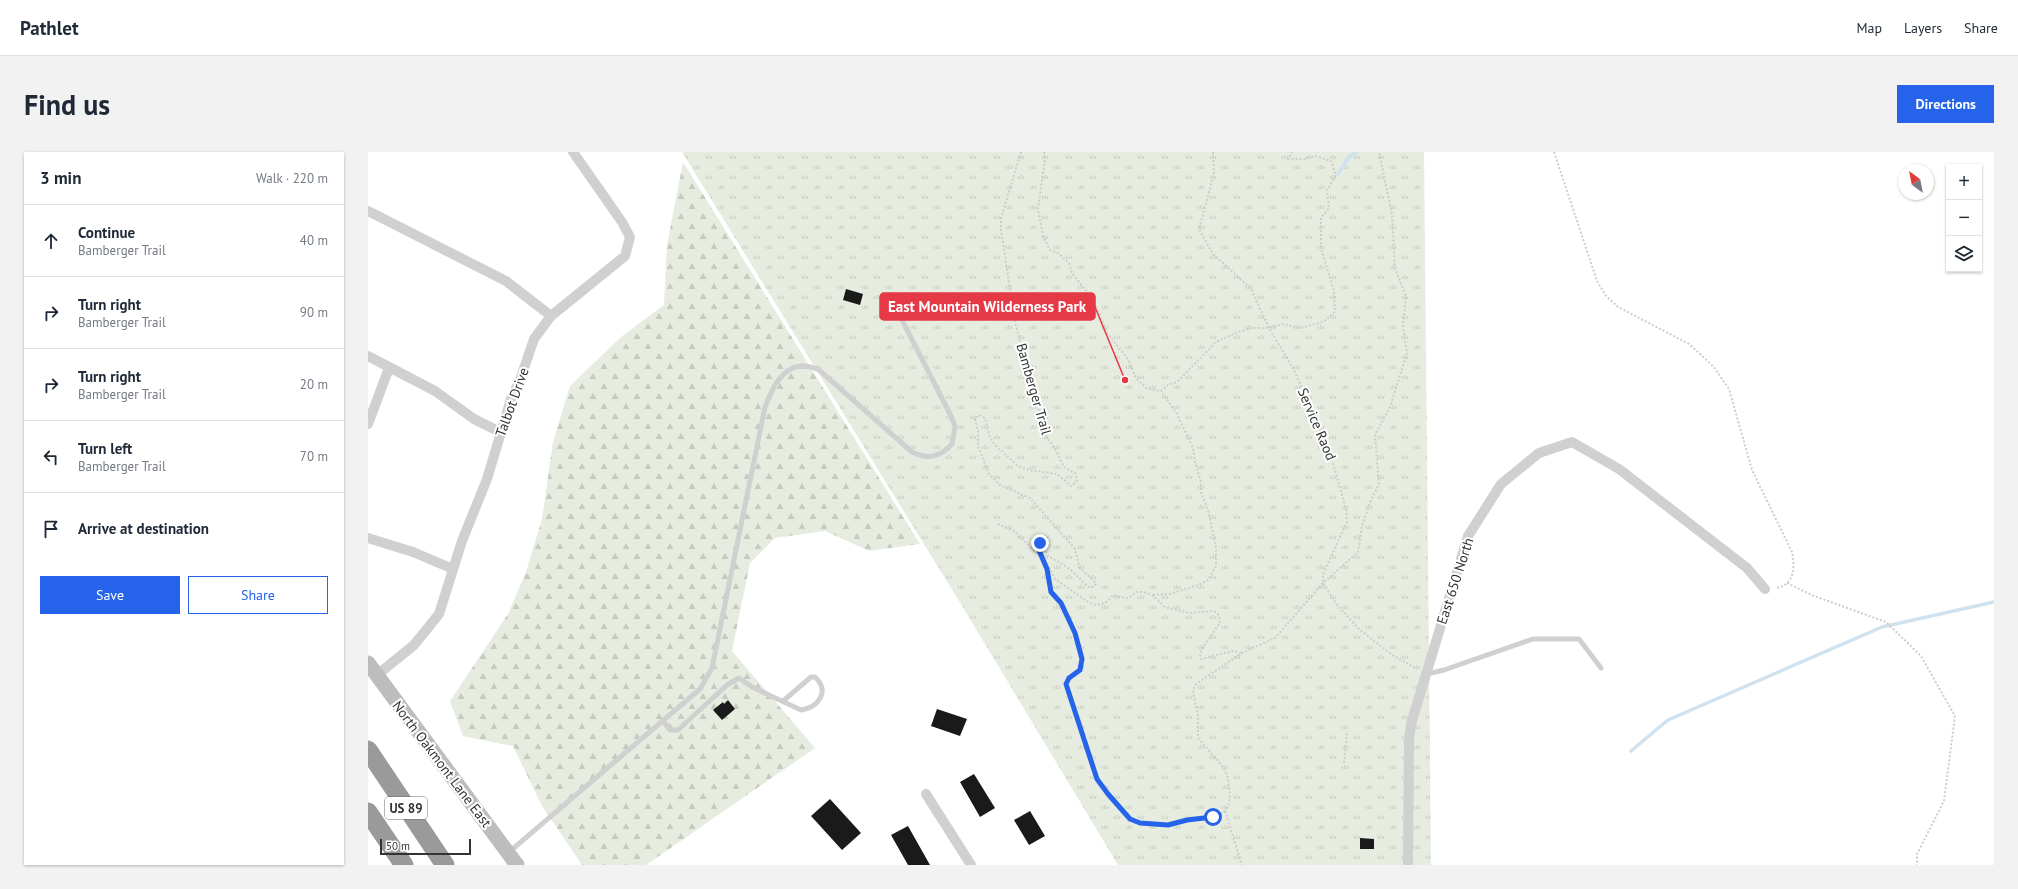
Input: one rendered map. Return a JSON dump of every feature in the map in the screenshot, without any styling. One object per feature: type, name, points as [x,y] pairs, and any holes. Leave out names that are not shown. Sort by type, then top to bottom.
[{"type":"highway","name":"US 89","points":[[368,750],[445,865]]},
{"type":"highway","name":"US 89","points":[[368,812],[404,865]]},
{"type":"street","name":"Talbot Drive","points":[[377,675],[414,645],[428,630],[439,614],[469,522],[487,479],[500,432],[534,339],[552,316],[625,256],[630,237],[622,222],[573,152]]},
{"type":"street","points":[[368,211],[506,280],[552,316]]},
{"type":"street","points":[[368,356],[436,391],[474,419],[500,432]]},
{"type":"street","points":[[368,424],[389,368]]},
{"type":"street","name":"East 650 North","points":[[1408,865],[1410,732],[1414,712],[1427,674],[1468,536],[1501,484],[1539,453],[1572,442],[1619,469],[1747,568],[1765,589]]},
{"type":"street","points":[[368,538],[413,552],[453,569]]},
{"type":"street","name":"North Oakmont Lane East","points":[[368,663],[512,859]]},
{"type":"street","points":[[926,794],[971,865]]},
{"type":"lane","points":[[512,859],[700,689],[712,668],[765,407],[778,379],[793,369],[807,366],[812,367],[823,373],[912,452],[930,458],[946,451],[952,444],[955,426],[900,316]]},
{"type":"lane","points":[[1427,674],[1444,670],[1533,639],[1579,639],[1601,668]]},
{"type":"lane","points":[[663,721],[670,730],[678,730],[727,685],[739,678],[752,687],[801,710],[808,709],[820,698],[823,692],[822,686],[815,677],[811,677],[783,701]]},
{"type":"path","name":"Bamberger Trail","points":[[1021,152],[1000,223],[1014,316],[1045,434],[1064,467],[1076,474],[1076,481],[1071,486],[1057,474],[1029,470],[1018,466],[995,446],[990,438],[985,418],[980,414],[975,419],[978,431],[978,446],[992,478],[1000,485],[1030,498],[1075,549],[1080,568],[1093,579],[1096,584],[1091,588],[1087,586],[1070,569],[1048,556],[1042,543],[1037,546],[1048,573],[1051,592],[1061,603],[1073,628],[1082,659],[1080,670],[1069,678],[1066,684],[1100,783],[1130,819],[1140,823],[1168,825],[1187,820],[1213,817],[1225,811]]},
{"type":"path","points":[[1044,152],[1041,197],[1038,209],[1043,236],[1050,250],[1058,253],[1069,263],[1072,273],[1094,301],[1107,333],[1128,359],[1136,378],[1147,389],[1162,391],[1177,414],[1193,448],[1195,462],[1201,482],[1201,492],[1208,510],[1216,548],[1216,566],[1208,580],[1198,585],[1170,594],[1152,594]]},
{"type":"path","name":"Service Raod","points":[[1213,152],[1214,174],[1199,229],[1213,254],[1251,289],[1269,328],[1294,370],[1324,439],[1346,509],[1347,522],[1323,574],[1323,583]]},
{"type":"path","points":[[1162,391],[1168,385],[1177,382],[1216,342],[1252,328],[1269,328],[1283,324],[1300,328],[1323,322],[1335,312],[1334,291],[1321,248],[1321,218],[1329,208],[1328,190],[1336,175],[1331,161],[1315,156],[1304,159],[1288,159],[1292,152]]},
{"type":"path","points":[[1242,865],[1225,811],[1229,803],[1230,796],[1227,773],[1198,738],[1198,715],[1193,693],[1196,684],[1242,653],[1275,638],[1323,583],[1358,552],[1362,526],[1371,500],[1379,484],[1375,435],[1390,407],[1407,353],[1403,326],[1406,296],[1394,269],[1392,214],[1379,152]]},
{"type":"path","points":[[1554,152],[1597,281],[1606,296],[1618,307],[1689,344],[1713,366],[1728,389],[1752,470],[1792,552],[1795,567],[1792,577],[1787,583],[1814,596],[1886,622],[1921,656],[1955,716],[1944,801],[1917,854],[1918,865]]},
{"type":"path","name":"Bamberger Trail","points":[[998,524],[1014,531],[1047,563],[1055,579],[1088,602],[1096,605],[1108,602],[1113,595],[1128,598],[1137,592],[1152,594]]},
{"type":"path","points":[[1323,583],[1337,605],[1359,629],[1391,654],[1427,674]]},
{"type":"path","points":[[1152,594],[1165,607],[1189,613],[1214,611],[1219,615],[1220,623],[1201,650],[1199,655],[1201,659],[1233,651],[1242,653]]},
{"type":"path","points":[[1344,762],[1347,733]]},
{"type":"green space","points":[[682,152],[1424,152],[1431,865],[1118,865],[964,609]]},
{"type":"green space","points":[[683,162],[920,544],[869,551],[825,531],[775,538],[750,563],[732,651],[815,748],[646,865],[582,865],[542,806],[513,746],[463,736],[450,701],[508,614],[526,572],[542,519],[553,442],[570,386],[621,337],[664,305],[667,245]]},
{"type":"building","points":[[846,289],[863,294],[860,305],[843,300]]},
{"type":"building","points":[[728,700],[735,709],[722,720],[713,710]]},
{"type":"building","points":[[937,709],[967,719],[960,736],[931,726]]},
{"type":"building","points":[[974,774],[995,808],[980,817],[960,782]]},
{"type":"building","points":[[830,799],[861,833],[842,850],[811,816]]},
{"type":"building","points":[[1030,811],[1045,836],[1029,845],[1014,820]]},
{"type":"building","points":[[908,826],[930,865],[908,865],[891,835]]},
{"type":"building","points":[[1360,838],[1374,839],[1374,849],[1360,849]]},
{"type":"waterway","points":[[1338,174],[1348,158],[1356,152]]},
{"type":"waterway","points":[[1631,751],[1668,720],[1882,627],[1994,602]]},
{"type":"place","name":"East Mountain Wilderness Park","points":[[1125,380]]},
{"type":"route","points":[[1040,543],[1037,546],[1047,569],[1051,592],[1061,603],[1066,617],[1073,628],[1082,659],[1080,670],[1069,678],[1066,684],[1097,779],[1130,819],[1140,823],[1168,825],[1175,822],[1213,817]]}]
